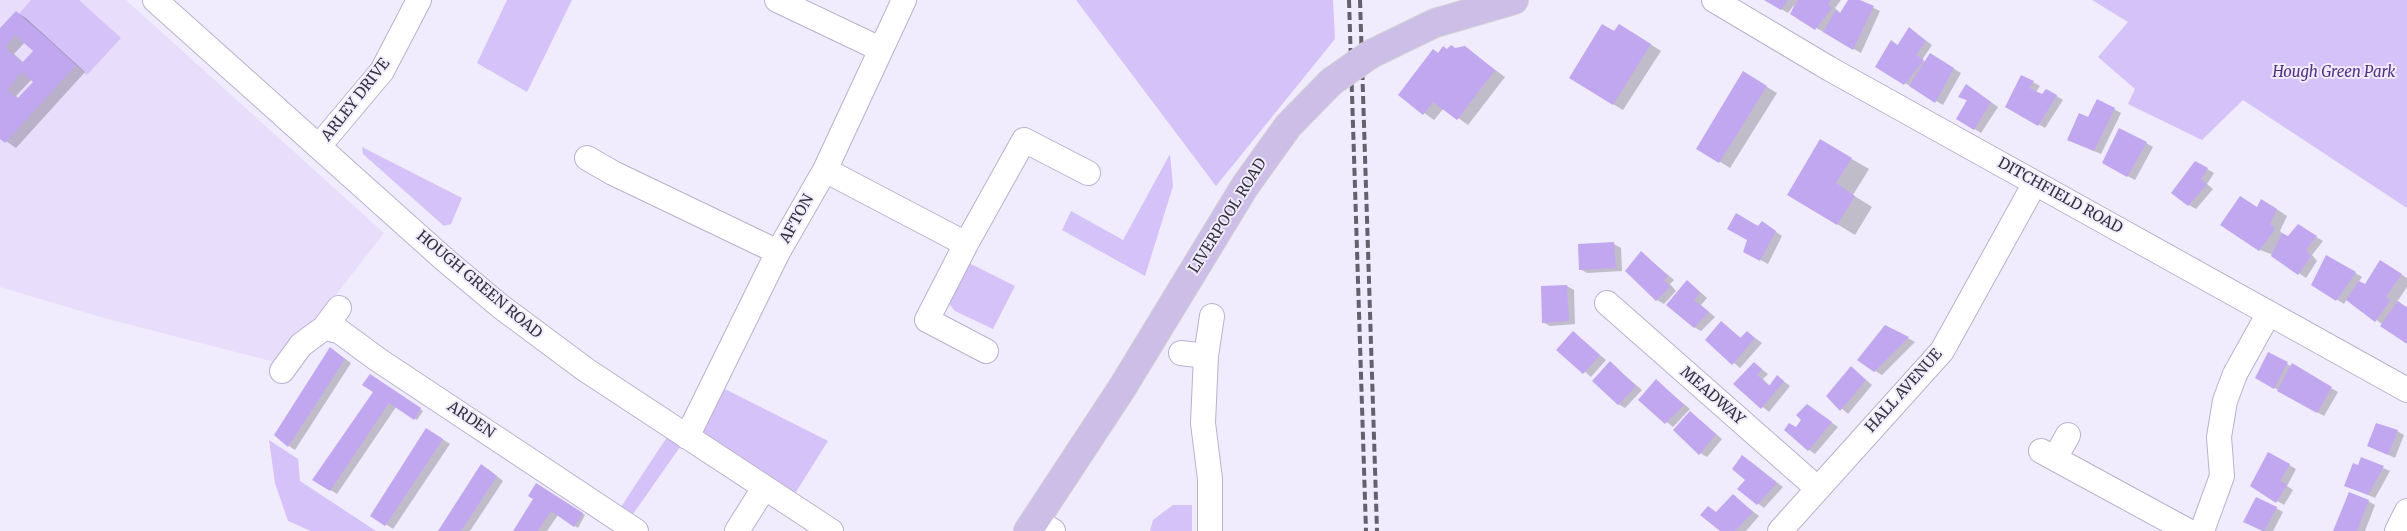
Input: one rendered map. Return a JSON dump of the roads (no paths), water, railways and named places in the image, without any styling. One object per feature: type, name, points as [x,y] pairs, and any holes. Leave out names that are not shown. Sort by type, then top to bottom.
[{"type":"main road","name":"LIVERPOOL ROAD","points":[[1039,527],[1245,186],[1288,126],[1331,82],[1371,54],[1434,24],[1514,0]]},
{"type":"street","name":"HOUGH GREEN ROAD","points":[[156,0],[444,259],[500,306],[586,370],[831,531]]},
{"type":"street","name":"ARLEY DRIVE","points":[[319,146],[382,71],[419,0]]},
{"type":"street","points":[[777,0],[880,49]]},
{"type":"street","name":"AFTON","points":[[687,436],[778,252],[825,170],[904,0]]},
{"type":"street","name":"DITCHFIELD ROAD","points":[[1714,0],[1830,69],[2407,390]]},
{"type":"street","points":[[986,351],[927,320],[966,244],[1024,140],[1088,173]]},
{"type":"street","points":[[587,158],[613,173],[778,252]]},
{"type":"street","points":[[825,170],[966,244]]},
{"type":"street","name":"HALL AVENUE","points":[[1780,531],[1942,351],[2035,183]]},
{"type":"street","name":"MEADWAY","points":[[1607,303],[1817,488]]},
{"type":"street","points":[[282,371],[301,345],[324,328],[339,308]]},
{"type":"street","points":[[2202,531],[2222,476],[2219,437],[2225,401],[2235,374],[2269,313]]},
{"type":"street","points":[[1210,531],[1210,479],[1203,423],[1206,356],[1212,316]]},
{"type":"street","name":"ARDEN","points":[[324,328],[339,331],[377,359],[636,531]]},
{"type":"street","points":[[1181,353],[1206,356]]},
{"type":"street","points":[[2068,434],[2048,455],[2188,531]]},
{"type":"street","points":[[737,531],[764,488]]},
{"type":"street","points":[[2397,531],[2407,511]]},
{"type":"railway","points":[[1349,0],[1366,531]]},
{"type":"railway","points":[[1360,0],[1377,531]]},
{"type":"park label","name":"Hough Green Park","points":[[2334,73]]}]
